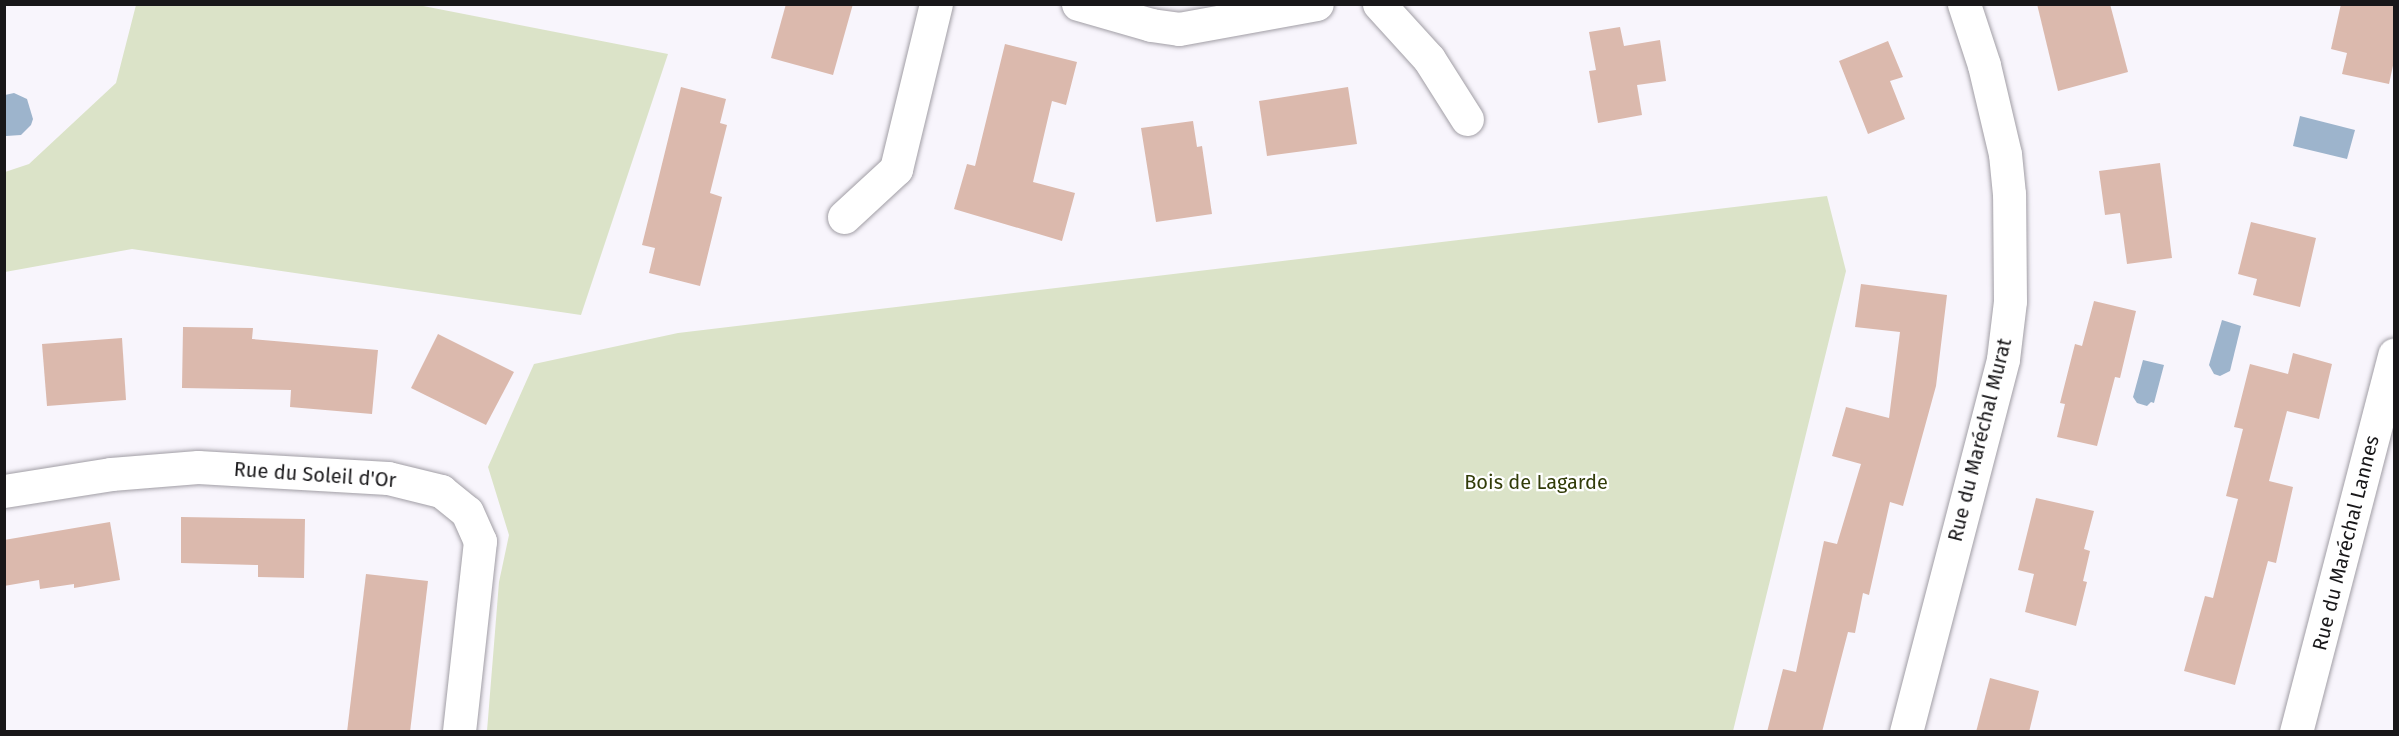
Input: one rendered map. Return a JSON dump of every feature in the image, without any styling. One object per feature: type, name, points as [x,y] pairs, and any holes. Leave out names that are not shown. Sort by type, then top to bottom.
[{"type":"street","points":[[844,217],[896,169],[936,4]]},
{"type":"street","points":[[1078,4],[1151,25],[1179,29],[1317,4]]},
{"type":"street","points":[[1379,4],[1429,59],[1467,119]]},
{"type":"street","name":"Rue du Maréchal Murat","points":[[1906,732],[2003,359],[2010,301],[2009,195],[2005,154],[1984,65],[1964,4]]},
{"type":"street","name":"Rue du Maréchal Lannes","points":[[2296,732],[2394,355]]},
{"type":"street","name":"Rue du Soleil d'Or","points":[[4,491],[111,474],[198,467],[388,478],[441,491],[468,512],[480,541],[459,732]]},
{"type":"green space","points":[[136,5],[418,5],[668,54],[581,315],[132,249],[5,272],[5,172],[29,164],[116,83]]},
{"type":"green space","name":"Bois de Lagarde","points":[[1827,196],[1846,271],[1733,731],[487,731],[499,582],[509,535],[488,467],[534,364],[678,333]]},
{"type":"water","points":[[14,93],[27,99],[33,119],[31,125],[21,135],[6,136],[5,95]]},
{"type":"water","points":[[2300,116],[2355,130],[2347,159],[2293,146]]},
{"type":"water","points":[[2222,320],[2241,326],[2230,371],[2220,376],[2214,374],[2209,365]]},
{"type":"water","points":[[2143,360],[2164,365],[2154,403],[2151,402],[2147,406],[2137,403],[2133,397]]},
{"type":"building","points":[[786,4],[853,4],[833,75],[771,58]]},
{"type":"building","points":[[2037,4],[2110,4],[2128,72],[2058,91]]},
{"type":"building","points":[[2341,4],[2394,4],[2394,61],[2389,84],[2342,74],[2347,53],[2331,49]]},
{"type":"building","points":[[1620,27],[1624,46],[1660,40],[1666,81],[1637,85],[1642,115],[1598,123],[1589,71],[1596,70],[1589,32]]},
{"type":"building","points":[[1888,41],[1903,77],[1890,81],[1905,119],[1868,134],[1839,61]]},
{"type":"building","points":[[1005,44],[1077,62],[1066,105],[1052,101],[1033,182],[1075,193],[1062,241],[954,209],[967,164],[975,166]]},
{"type":"building","points":[[681,87],[726,99],[720,123],[727,125],[710,193],[722,197],[700,286],[649,273],[655,248],[642,245]]},
{"type":"building","points":[[1348,87],[1357,144],[1267,156],[1259,101]]},
{"type":"building","points":[[1193,121],[1197,147],[1202,146],[1212,214],[1156,222],[1141,128]]},
{"type":"building","points":[[2160,163],[2172,258],[2127,264],[2120,213],[2105,215],[2099,171]]},
{"type":"building","points":[[2251,222],[2316,238],[2300,307],[2253,295],[2257,279],[2238,274]]},
{"type":"building","points":[[1861,284],[1947,295],[1936,386],[1903,506],[1890,502],[1869,595],[1863,593],[1855,633],[1848,632],[1822,732],[1767,732],[1783,669],[1796,672],[1824,541],[1837,544],[1861,464],[1832,456],[1846,407],[1889,418],[1900,332],[1855,327]]},
{"type":"building","points":[[2094,301],[2136,311],[2120,378],[2115,377],[2097,446],[2057,437],[2065,404],[2060,403],[2075,344],[2082,346]]},
{"type":"building","points":[[183,327],[253,328],[252,339],[378,350],[372,414],[290,407],[291,390],[182,388]]},
{"type":"building","points":[[438,334],[514,372],[486,425],[411,388]]},
{"type":"building","points":[[122,338],[126,400],[47,406],[42,344]]},
{"type":"building","points":[[2293,353],[2332,364],[2319,419],[2287,411],[2269,481],[2293,487],[2276,563],[2268,561],[2235,685],[2184,671],[2205,596],[2213,598],[2238,499],[2226,496],[2243,429],[2234,427],[2250,364],[2288,374]]},
{"type":"building","points":[[2036,498],[2094,511],[2084,549],[2090,551],[2083,581],[2087,582],[2076,626],[2025,612],[2034,574],[2018,570]]},
{"type":"building","points":[[181,517],[305,519],[304,578],[258,577],[258,565],[181,563]]},
{"type":"building","points":[[110,522],[120,580],[74,588],[74,584],[40,589],[39,580],[4,586],[4,540]]},
{"type":"building","points":[[366,574],[428,581],[410,732],[347,732]]},
{"type":"building","points":[[1990,678],[2039,691],[2029,732],[1976,732]]}]
